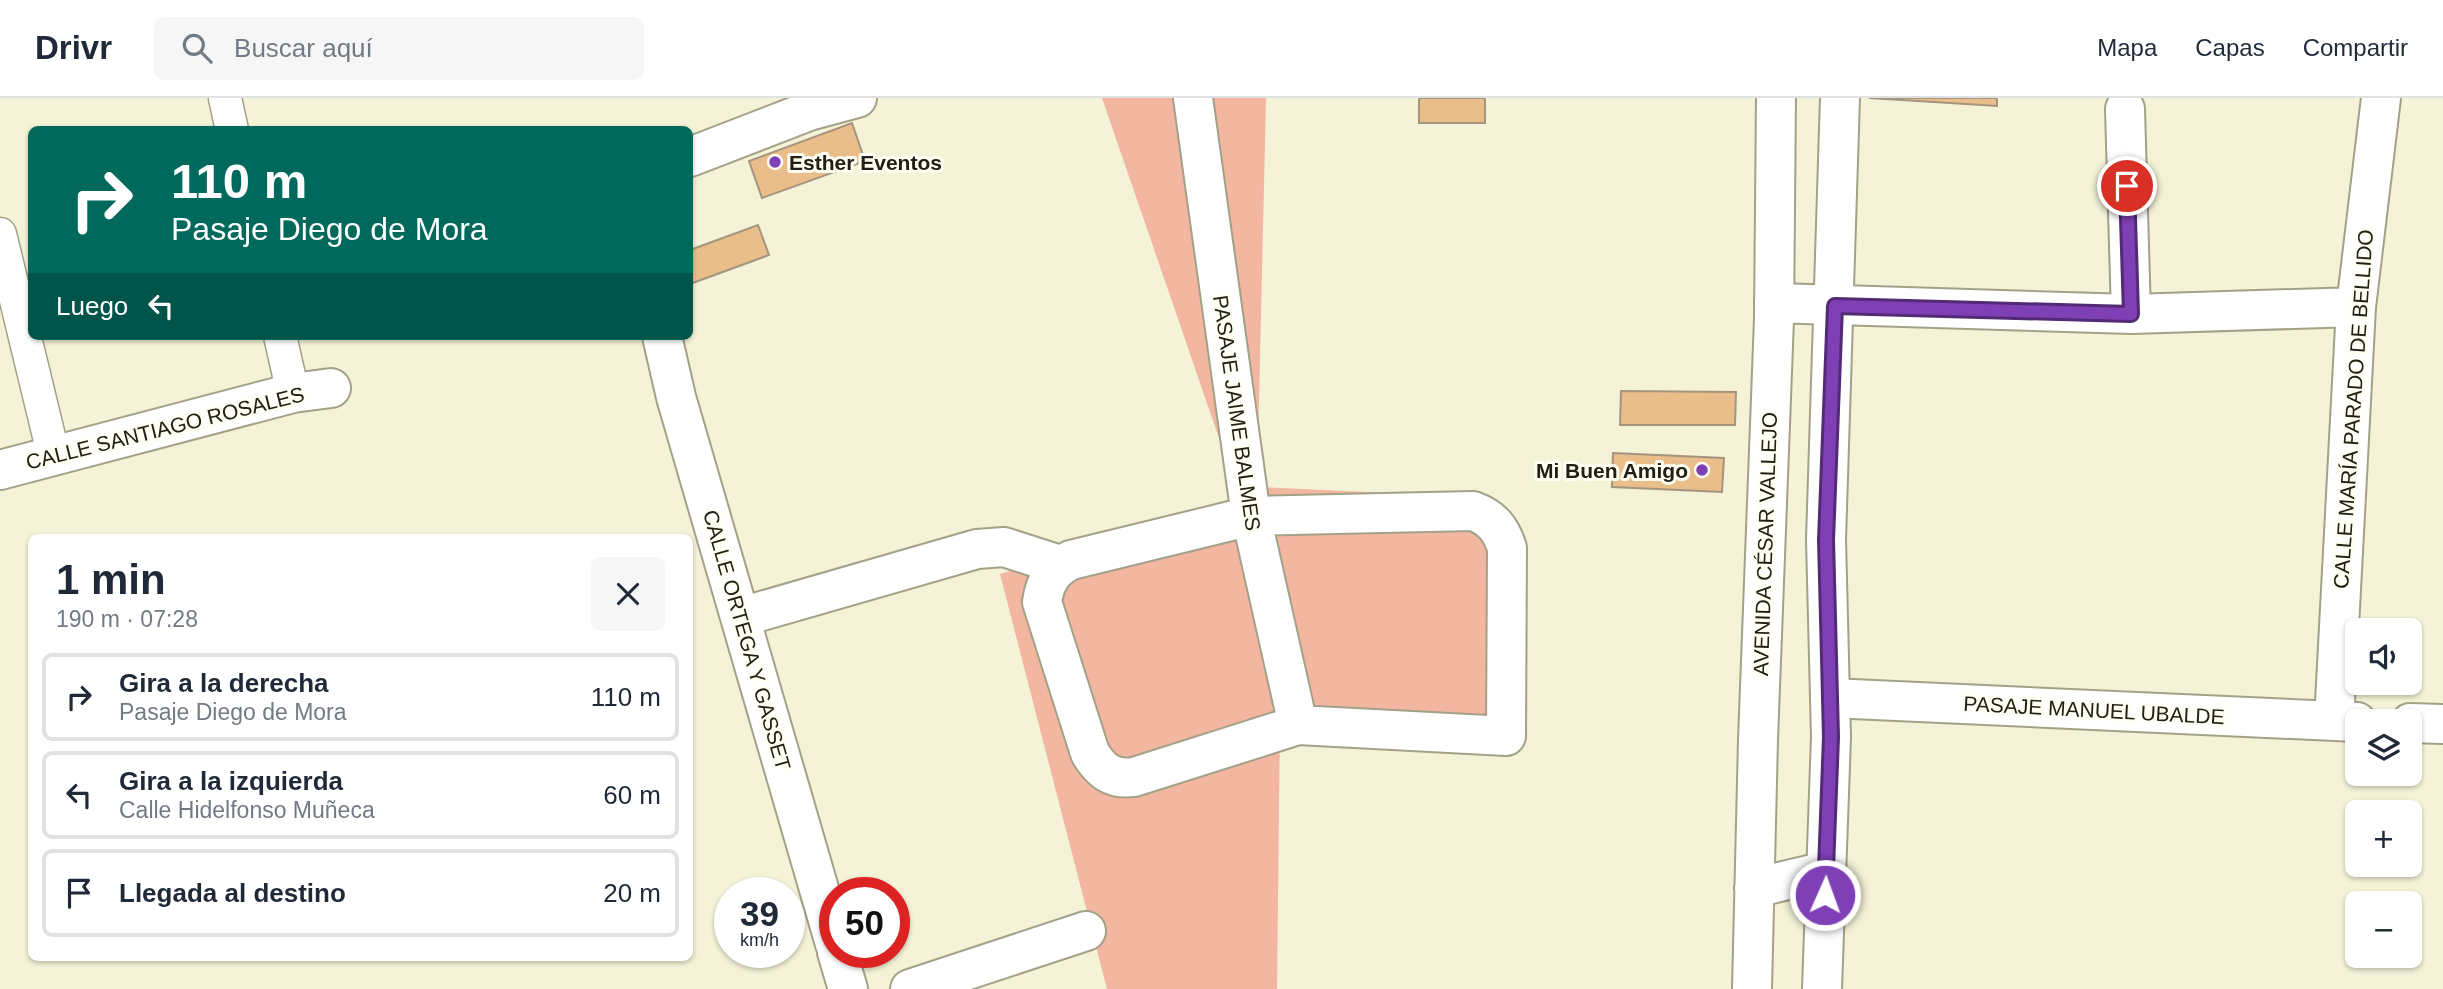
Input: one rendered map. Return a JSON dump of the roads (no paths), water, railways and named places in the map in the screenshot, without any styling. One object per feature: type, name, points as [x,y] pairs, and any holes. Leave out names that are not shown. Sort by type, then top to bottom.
[{"type":"street","points":[[225,98],[231,126]]},
{"type":"street","points":[[693,156],[808,104],[857,98]]},
{"type":"street","name":"PASAJE JAIME BALMES","points":[[1193,98],[1251,516],[1298,725]]},
{"type":"street","name":"AVENIDA CÉSAR VALLEJO","points":[[1752,989],[1774,303],[1776,98]]},
{"type":"street","points":[[1822,989],[1831,737],[1826,540],[1840,98]]},
{"type":"street","name":"CALLE MARÍA PARADO DE BELLIDO","points":[[2345,709],[2356,307],[2381,98]]},
{"type":"street","points":[[2125,109],[2131,314]]},
{"type":"street","points":[[0,234],[54,457]]},
{"type":"street","points":[[1774,303],[2131,314],[2356,307]]},
{"type":"street","points":[[281,340],[293,393]]},
{"type":"street","name":"CALLE ORTEGA Y GASSET","points":[[663,340],[676,397],[819,888]]},
{"type":"street","name":"CALLE SANTIAGO ROSALES","points":[[0,470],[293,393],[331,388]]},
{"type":"street","points":[[1473,511],[1486,516],[1497,525],[1507,548],[1506,736],[1298,725],[1134,777],[1121,779],[1109,775],[1098,766],[1090,753],[1042,602],[1044,588],[1055,571],[1071,560],[1251,516],[1473,511]]},
{"type":"street","points":[[1765,539],[1826,540]]},
{"type":"street","points":[[741,617],[977,549],[1004,547],[1055,571]]},
{"type":"street","name":"PASAJE MANUEL UBALDE","points":[[1830,698],[2345,722]]},
{"type":"street","points":[[2422,723],[2443,724]]},
{"type":"street","points":[[1754,888],[1826,871]]},
{"type":"street","points":[[910,989],[1086,931]]},
{"type":"street","points":[[842,968],[848,989]]},
{"type":"place","name":"Esther Eventos","points":[[775,162]]},
{"type":"place","name":"Mi Buen Amigo","points":[[1702,470]]}]
